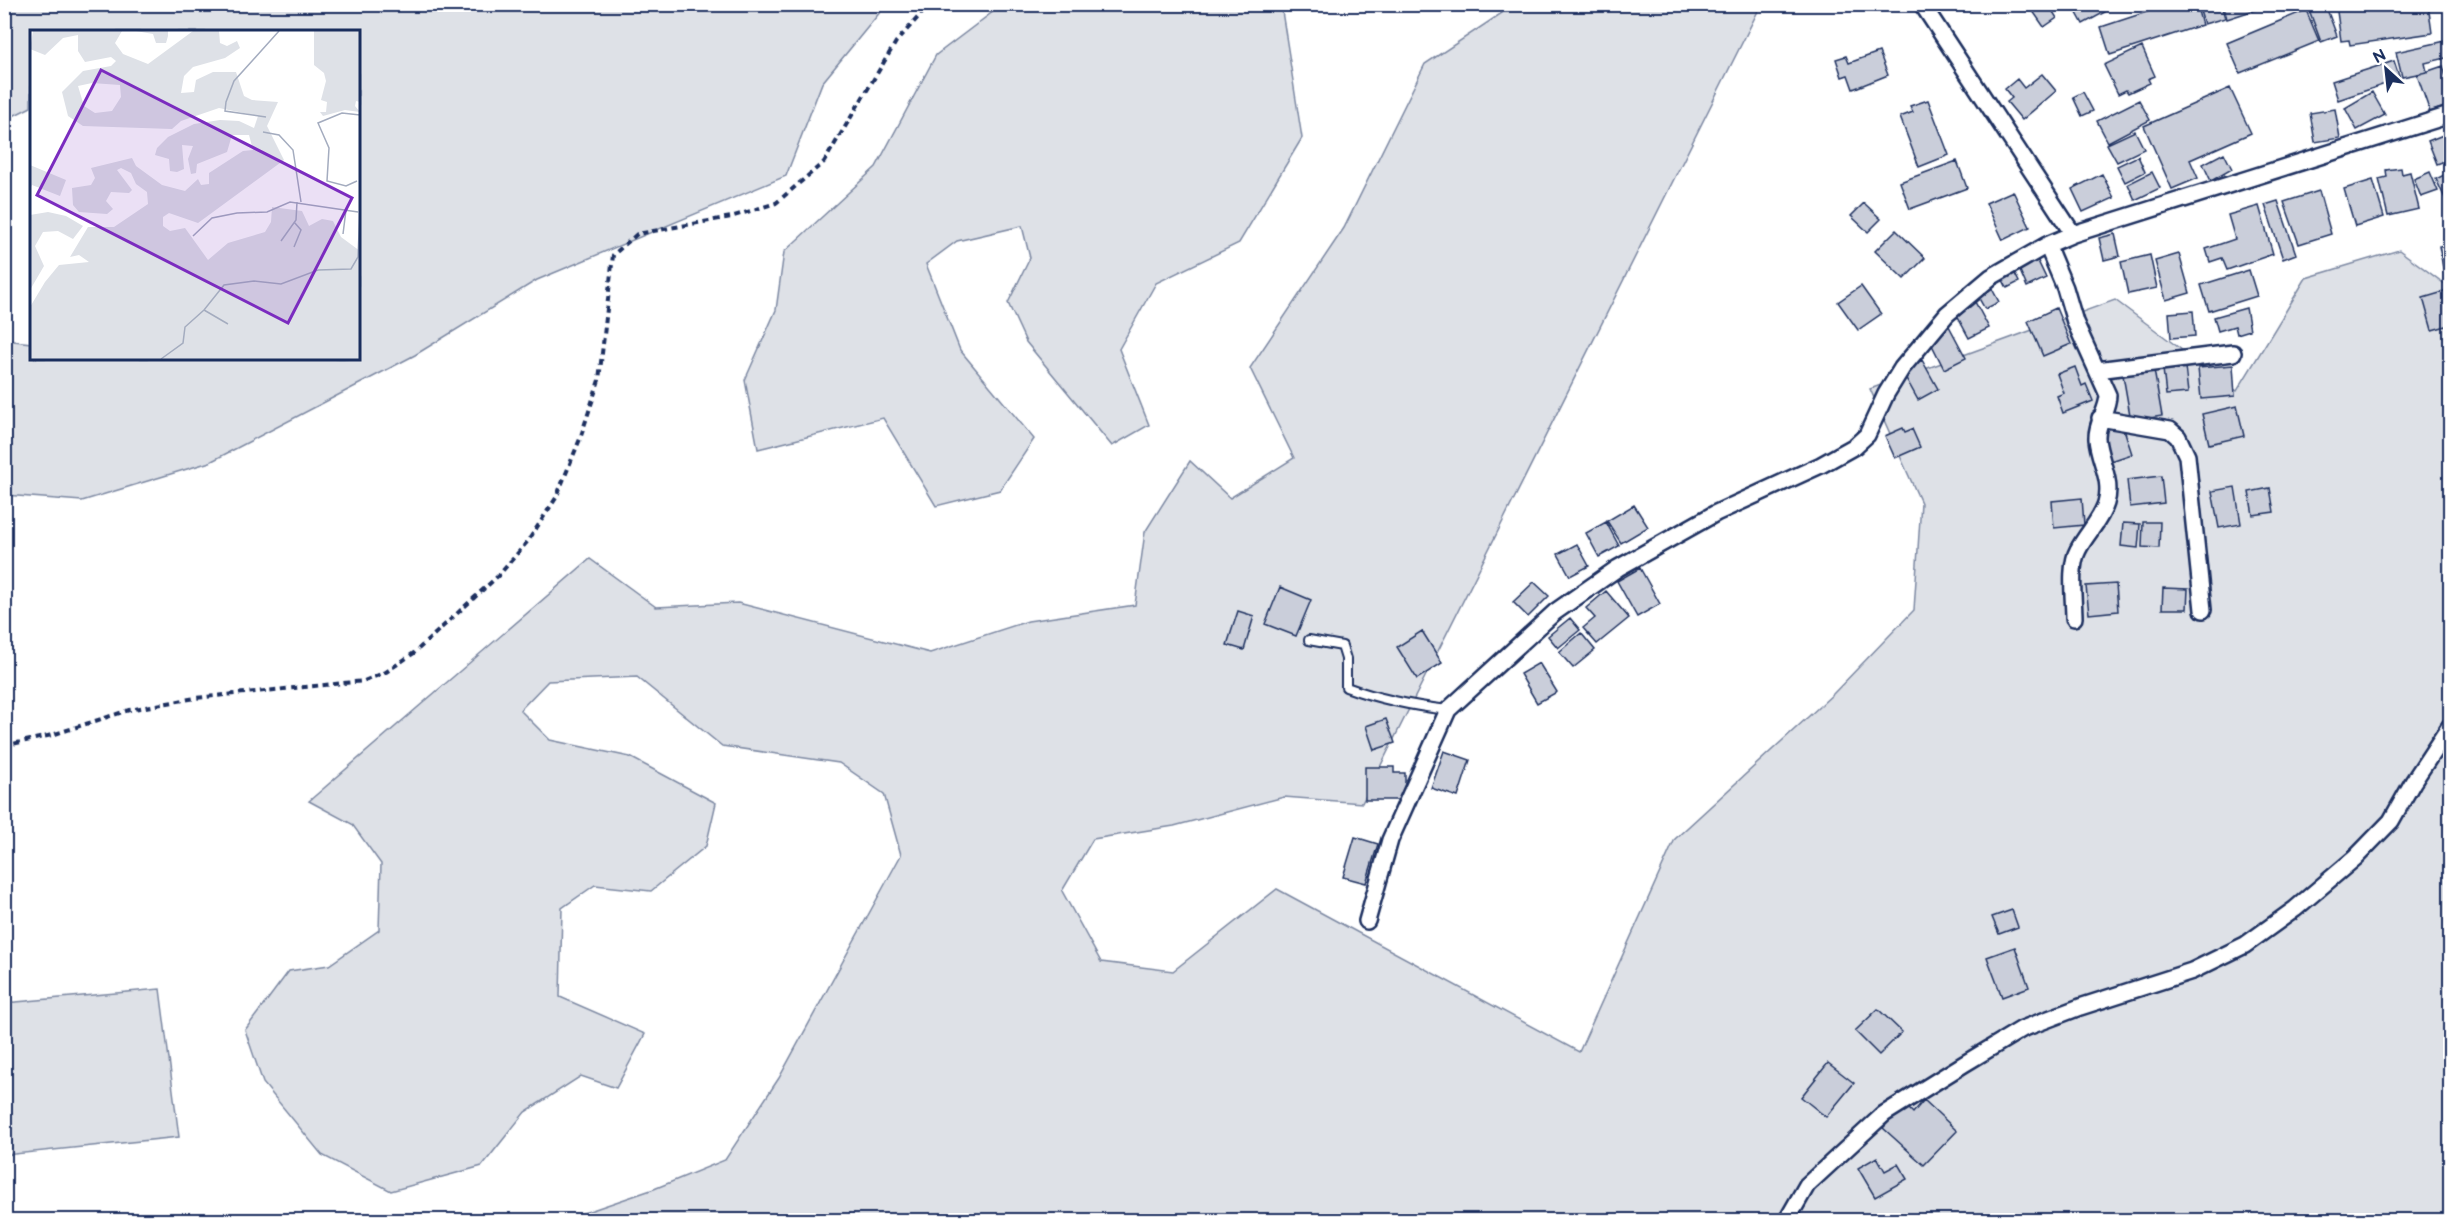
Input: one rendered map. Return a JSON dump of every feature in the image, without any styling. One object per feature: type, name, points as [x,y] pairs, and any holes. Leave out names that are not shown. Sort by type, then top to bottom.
[{"type":"street","points":[[1922,4],[2073,234]]},
{"type":"street","points":[[1367,921],[1390,840],[1448,710],[1556,612],[1618,568],[1716,513],[1821,465],[1855,446],[1867,435],[1886,394],[1902,368],[1947,314],[1991,277],[2047,245],[2073,234],[2451,115]]},
{"type":"street","points":[[2047,245],[2065,288],[2075,322],[2108,395],[2100,418],[2097,441],[2107,476],[2108,500],[2077,551],[2074,561],[2074,618]]},
{"type":"street","points":[[2097,370],[2233,353]]},
{"type":"street","points":[[2100,418],[2170,430],[2183,446],[2187,456],[2203,610]]},
{"type":"street","points":[[1787,1221],[1807,1185],[1884,1114],[1964,1064],[2022,1029],[2080,1007],[2192,971],[2245,945],[2295,909],[2355,858],[2391,821],[2413,782],[2451,726]]},
{"type":"lane","points":[[1309,640],[1342,646],[1346,659],[1346,687],[1407,705],[1448,710]]},
{"type":"path","points":[[4,746],[52,735],[129,710],[195,698],[364,681],[386,672],[414,653],[499,575],[528,541],[556,498],[580,439],[599,380],[613,255],[637,234],[731,217],[776,203],[824,162],[896,42],[930,4]]},
{"type":"shaded area","points":[[5,4],[886,4],[822,83],[786,176],[537,280],[415,355],[210,462],[82,501],[5,495],[5,335],[14,341],[30,343],[30,360],[360,360],[360,30],[30,30],[30,108],[5,120]]},
{"type":"shaded area","points":[[1002,5],[1281,5],[1302,138],[1239,243],[1156,283],[1119,349],[1149,425],[1112,446],[1026,342],[1008,303],[1030,258],[1022,226],[957,241],[926,264],[960,350],[1034,439],[1000,490],[936,506],[883,418],[758,449],[745,380],[776,310],[784,252],[876,167],[936,55]]},
{"type":"shaded area","points":[[1490,5],[1761,5],[1362,803],[1284,797],[1174,826],[1093,839],[1062,891],[1101,962],[1173,971],[1277,889],[1579,1052],[1675,839],[1833,694],[1914,610],[1921,503],[1870,389],[2115,300],[2237,391],[2306,278],[2399,250],[2450,288],[2450,1220],[563,1220],[654,1189],[725,1160],[779,1078],[901,855],[884,794],[839,763],[722,746],[637,677],[548,681],[520,710],[550,740],[630,757],[716,803],[706,846],[651,891],[595,885],[562,908],[560,997],[645,1034],[616,1088],[581,1076],[525,1112],[482,1166],[391,1191],[322,1155],[263,1083],[245,1030],[289,971],[329,965],[379,930],[381,864],[352,824],[309,801],[590,559],[656,607],[738,603],[930,653],[1028,621],[1135,605],[1145,532],[1190,461],[1230,498],[1294,458],[1250,368],[1344,228],[1425,64],[1502,13]]},
{"type":"shaded area","points":[[160,989],[179,1137],[5,1155],[5,1003]]},
{"type":"building","points":[[2028,4],[2048,4],[2057,18],[2044,27]]},
{"type":"building","points":[[2072,4],[2101,4],[2105,12],[2083,24]]},
{"type":"building","points":[[2171,4],[2196,4],[2202,25],[2110,55],[2101,27]]},
{"type":"building","points":[[2198,4],[2221,4],[2225,18],[2204,24]]},
{"type":"building","points":[[2223,4],[2273,4],[2227,19]]},
{"type":"building","points":[[2314,4],[2325,4],[2337,36],[2321,42],[2308,7]]},
{"type":"building","points":[[2336,4],[2428,4],[2432,33],[2350,45],[2349,40],[2341,41]]},
{"type":"building","points":[[2306,10],[2319,41],[2240,73],[2227,43]]},
{"type":"building","points":[[2450,40],[2450,57],[2425,63],[2427,72],[2402,77],[2396,52]]},
{"type":"building","points":[[2142,47],[2155,76],[2148,79],[2150,83],[2128,93],[2126,90],[2118,94],[2104,65]]},
{"type":"building","points":[[1879,52],[1888,75],[1853,89],[1848,75],[1842,77],[1836,59],[1846,56],[1849,63]]},
{"type":"building","points":[[2394,61],[2400,79],[2338,100],[2332,81]]},
{"type":"building","points":[[2443,66],[2450,90],[2450,105],[2430,112],[2417,75]]},
{"type":"building","points":[[2042,74],[2056,91],[2022,120],[2007,102],[2012,98],[2005,89],[2017,79],[2024,88]]},
{"type":"building","points":[[2230,88],[2251,133],[2190,160],[2198,178],[2172,189],[2144,126]]},
{"type":"building","points":[[2083,92],[2093,111],[2082,116],[2073,97]]},
{"type":"building","points":[[2372,92],[2385,115],[2357,130],[2345,108]]},
{"type":"building","points":[[1928,100],[1949,155],[1919,167],[1900,117],[1913,112],[1910,106]]},
{"type":"building","points":[[2139,100],[2150,120],[2108,142],[2097,121]]},
{"type":"building","points":[[2335,109],[2340,138],[2315,142],[2310,113]]},
{"type":"building","points":[[2135,131],[2144,149],[2117,162],[2107,144]]},
{"type":"building","points":[[2448,133],[2450,159],[2437,164],[2428,141]]},
{"type":"building","points":[[2224,153],[2232,169],[2211,181],[2203,164]]},
{"type":"building","points":[[2138,156],[2145,172],[2125,182],[2117,166]]},
{"type":"building","points":[[1957,161],[1967,188],[1910,209],[1900,182]]},
{"type":"building","points":[[2401,168],[2402,174],[2410,172],[2419,209],[2388,216],[2379,179],[2387,177],[2386,170]]},
{"type":"building","points":[[2152,172],[2160,188],[2135,200],[2128,184]]},
{"type":"building","points":[[2430,172],[2438,191],[2421,197],[2414,179]]},
{"type":"building","points":[[2450,172],[2450,209],[2436,179]]},
{"type":"building","points":[[2102,174],[2114,198],[2083,212],[2072,189]]},
{"type":"building","points":[[2373,180],[2384,217],[2355,226],[2344,189]]},
{"type":"building","points":[[2013,191],[2030,227],[2003,240],[1986,203]]},
{"type":"building","points":[[2319,191],[2331,234],[2299,244],[2284,202]]},
{"type":"building","points":[[2278,201],[2296,254],[2283,259],[2265,205]]},
{"type":"building","points":[[1864,203],[1881,219],[1868,232],[1851,216]]},
{"type":"building","points":[[2259,206],[2273,254],[2227,270],[2222,258],[2210,262],[2206,249],[2235,239],[2228,215]]},
{"type":"building","points":[[1896,230],[1925,258],[1904,279],[1875,251]]},
{"type":"building","points":[[2115,234],[2120,256],[2104,260],[2099,238]]},
{"type":"building","points":[[2450,244],[2450,271],[2444,273],[2439,246]]},
{"type":"building","points":[[2179,254],[2190,293],[2166,300],[2155,261]]},
{"type":"building","points":[[2035,255],[2046,278],[2027,287],[2017,264]]},
{"type":"building","points":[[2150,255],[2157,288],[2128,294],[2121,262]]},
{"type":"building","points":[[2012,268],[2019,282],[2007,288],[2000,274]]},
{"type":"building","points":[[2249,270],[2257,296],[2209,311],[2201,285]]},
{"type":"building","points":[[1990,285],[1999,302],[1985,309],[1976,293]]},
{"type":"building","points":[[1861,286],[1881,314],[1858,330],[1838,302]]},
{"type":"building","points":[[2450,290],[2450,325],[2432,330],[2423,298]]},
{"type":"building","points":[[1974,300],[1989,328],[1969,338],[1954,310]]},
{"type":"building","points":[[2056,308],[2071,344],[2043,356],[2028,321]]},
{"type":"building","points":[[2246,308],[2250,330],[2237,334],[2235,326],[2218,331],[2214,317]]},
{"type":"building","points":[[2193,311],[2195,336],[2171,338],[2169,313]]},
{"type":"building","points":[[1949,326],[1966,358],[1944,369],[1928,337]]},
{"type":"building","points":[[1922,360],[1938,389],[1918,400],[1902,371]]},
{"type":"building","points":[[2233,365],[2235,396],[2201,399],[2198,368]]},
{"type":"building","points":[[2075,367],[2082,386],[2086,384],[2093,401],[2063,413],[2057,396],[2064,393],[2057,374]]},
{"type":"building","points":[[2185,367],[2188,393],[2166,395],[2163,369]]},
{"type":"building","points":[[2154,370],[2162,416],[2131,421],[2123,375]]},
{"type":"building","points":[[2237,406],[2244,436],[2209,444],[2202,414]]},
{"type":"building","points":[[2122,423],[2132,454],[2111,461],[2099,431]]},
{"type":"building","points":[[1903,428],[1905,432],[1912,429],[1920,447],[1895,458],[1885,436]]},
{"type":"building","points":[[2161,476],[2164,503],[2130,507],[2127,480]]},
{"type":"building","points":[[2235,487],[2241,524],[2219,528],[2212,491]]},
{"type":"building","points":[[2270,488],[2274,512],[2253,515],[2249,492]]},
{"type":"building","points":[[2082,498],[2084,525],[2054,528],[2052,501]]},
{"type":"building","points":[[1634,505],[1648,527],[1621,543],[1607,521]]},
{"type":"building","points":[[1606,522],[1619,546],[1599,557],[1586,533]]},
{"type":"building","points":[[2143,522],[2160,522],[2159,548],[2142,547]]},
{"type":"building","points":[[2123,523],[2140,524],[2138,548],[2121,546]]},
{"type":"building","points":[[1577,544],[1589,566],[1570,576],[1558,554]]},
{"type":"building","points":[[1640,568],[1660,604],[1637,617],[1617,581]]},
{"type":"building","points":[[1534,582],[1549,596],[1528,617],[1513,602]]},
{"type":"building","points":[[2116,584],[2118,611],[2089,614],[2086,586]]},
{"type":"building","points":[[1280,587],[1311,600],[1296,636],[1265,624]]},
{"type":"building","points":[[2163,588],[2188,589],[2187,609],[2162,609]]},
{"type":"building","points":[[1606,591],[1629,618],[1597,644],[1583,628],[1595,618],[1586,608]]},
{"type":"building","points":[[1238,611],[1254,616],[1244,650],[1227,645]]},
{"type":"building","points":[[1570,618],[1580,630],[1558,648],[1548,636]]},
{"type":"building","points":[[1422,631],[1442,663],[1417,679],[1397,647]]},
{"type":"building","points":[[1581,633],[1595,650],[1573,668],[1559,652]]},
{"type":"building","points":[[1539,663],[1557,692],[1537,703],[1520,674]]},
{"type":"building","points":[[1386,719],[1395,743],[1374,750],[1366,726]]},
{"type":"building","points":[[1444,751],[1470,760],[1458,797],[1431,788]]},
{"type":"building","points":[[1365,767],[1394,767],[1394,773],[1405,773],[1405,800],[1365,800]]},
{"type":"building","points":[[1355,837],[1378,844],[1366,883],[1343,877]]},
{"type":"building","points":[[2012,910],[2018,927],[1999,934],[1992,917]]},
{"type":"building","points":[[2015,947],[2029,987],[2002,997],[1987,957]]},
{"type":"building","points":[[1878,1009],[1902,1032],[1879,1055],[1855,1031]]},
{"type":"building","points":[[1828,1063],[1854,1083],[1826,1117],[1801,1097]]},
{"type":"building","points":[[1924,1100],[1957,1131],[1924,1165],[1883,1128],[1905,1105],[1913,1113]]},
{"type":"building","points":[[1877,1157],[1885,1171],[1898,1164],[1907,1179],[1875,1197],[1858,1168]]}]
